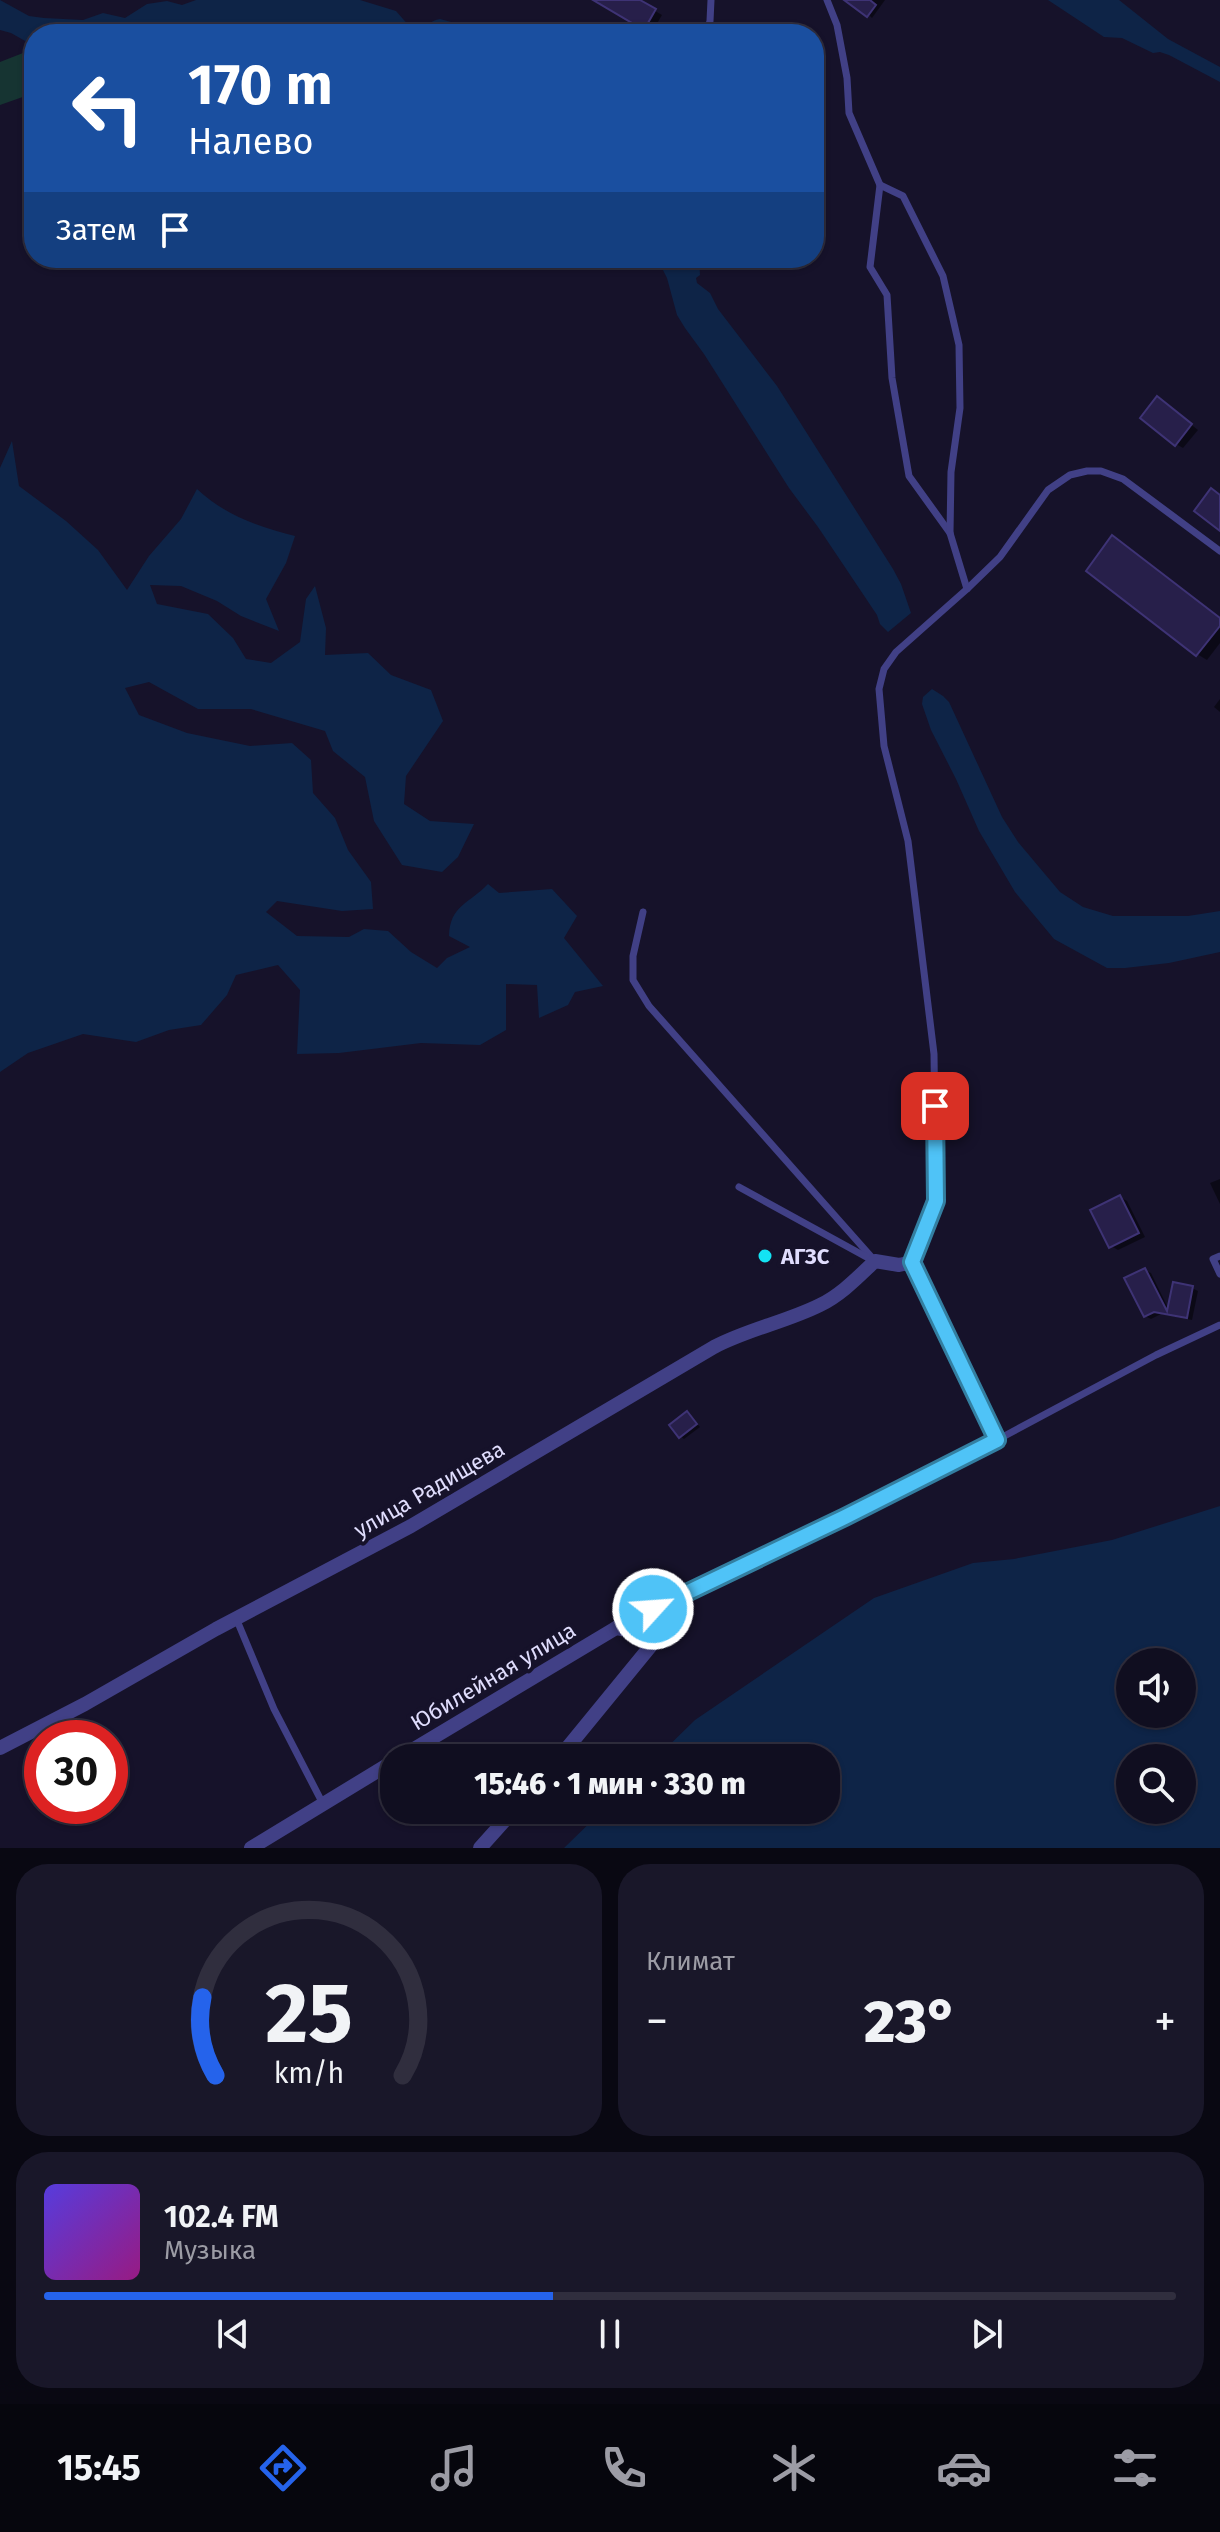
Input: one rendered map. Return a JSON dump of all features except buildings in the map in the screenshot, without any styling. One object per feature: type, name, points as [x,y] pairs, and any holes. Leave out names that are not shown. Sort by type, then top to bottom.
[{"type":"street","points":[[875,1261],[899,1265],[912,1262],[997,1440]]},
{"type":"street","name":"улица Радищева","points":[[0,1748],[411,1526],[714,1347],[735,1336],[822,1305],[875,1261]]},
{"type":"street","name":"Юбилейная улица","points":[[423,1744],[616,1628],[997,1440]]},
{"type":"street","points":[[570,1744],[658,1637],[616,1628]]},
{"type":"street","name":"Юбилейная улица","points":[[251,1848],[380,1770]]},
{"type":"street","points":[[480,1848],[501,1824]]},
{"type":"lane","points":[[709,24],[711,0]]},
{"type":"lane","points":[[827,0],[837,25],[847,78],[849,113],[880,185],[870,267],[887,295],[892,378],[909,476],[950,533]]},
{"type":"lane","points":[[880,185],[903,196],[943,276],[959,345],[960,408],[951,472],[950,533],[967,589]]},
{"type":"lane","points":[[912,1262],[936,1201],[934,1054],[908,841],[884,746],[879,689],[884,669],[896,652],[1000,557],[1048,490],[1070,475],[1101,471],[1123,479],[1220,551]]},
{"type":"lane","points":[[643,912],[633,956],[633,980],[649,1006],[875,1261]]},
{"type":"lane","points":[[739,1187],[875,1261]]},
{"type":"lane","points":[[1220,1256],[1213,1259],[1220,1274]]},
{"type":"lane","points":[[997,1440],[1156,1355],[1220,1325]]},
{"type":"lane","points":[[236,1618],[274,1709],[323,1804]]},
{"type":"green space","points":[[24,51],[24,97],[0,105],[0,62]]},
{"type":"water","points":[[0,0],[29,16],[83,20],[103,13],[125,18],[147,4],[167,1],[182,5],[196,0],[360,0],[396,11],[407,24],[24,24],[24,40],[0,30]]},
{"type":"water","points":[[1048,0],[1119,0],[1168,39],[1220,67],[1220,82],[1169,55],[1153,53],[1122,38],[1104,37]]},
{"type":"water","points":[[440,19],[459,24],[429,24]]},
{"type":"water","points":[[662,268],[700,268],[697,283],[710,293],[718,309],[777,386],[893,569],[911,613],[888,632],[685,328],[677,315]]},
{"type":"water","points":[[12,441],[19,486],[98,550],[127,590],[149,556],[181,519],[197,489],[243,519],[295,536],[286,563],[266,599],[279,631],[181,586],[150,585],[157,604],[208,614],[233,638],[246,659],[271,663],[300,642],[306,599],[315,586],[326,628],[325,655],[368,653],[391,675],[431,690],[443,721],[406,776],[404,804],[430,821],[474,824],[458,857],[442,872],[402,865],[374,821],[365,777],[333,751],[325,731],[251,709],[198,709],[149,682],[125,688],[139,715],[187,733],[250,746],[292,743],[311,760],[313,793],[335,818],[348,850],[371,882],[373,909],[342,911],[277,901],[266,912],[297,936],[349,937],[364,929],[388,931],[411,952],[437,968],[447,958],[470,947],[449,936],[450,926],[457,911],[488,884],[499,893],[552,889],[577,916],[564,938],[603,986],[575,992],[568,1005],[539,1018],[537,985],[506,984],[506,1030],[480,1045],[421,1043],[339,1053],[297,1054],[300,990],[278,965],[236,975],[227,995],[201,1025],[169,1030],[136,1042],[83,1034],[28,1053],[0,1072],[0,468]]},
{"type":"water","points":[[932,689],[949,702],[1002,817],[1018,842],[1060,892],[1083,907],[1113,916],[1188,916],[1220,911],[1220,952],[1169,963],[1107,968],[1054,939],[1015,892],[979,831],[931,730],[922,704],[923,697]]},
{"type":"water","points":[[1220,1506],[1220,1848],[564,1848],[589,1824],[840,1824],[840,1744],[670,1744],[695,1720],[874,1598],[973,1563],[1014,1559],[1112,1540]]},
{"type":"place","name":"АГЗС","points":[[765,1256]]},
{"type":"route","points":[[653,1609],[997,1440],[912,1262],[936,1201],[935,1106]]}]
